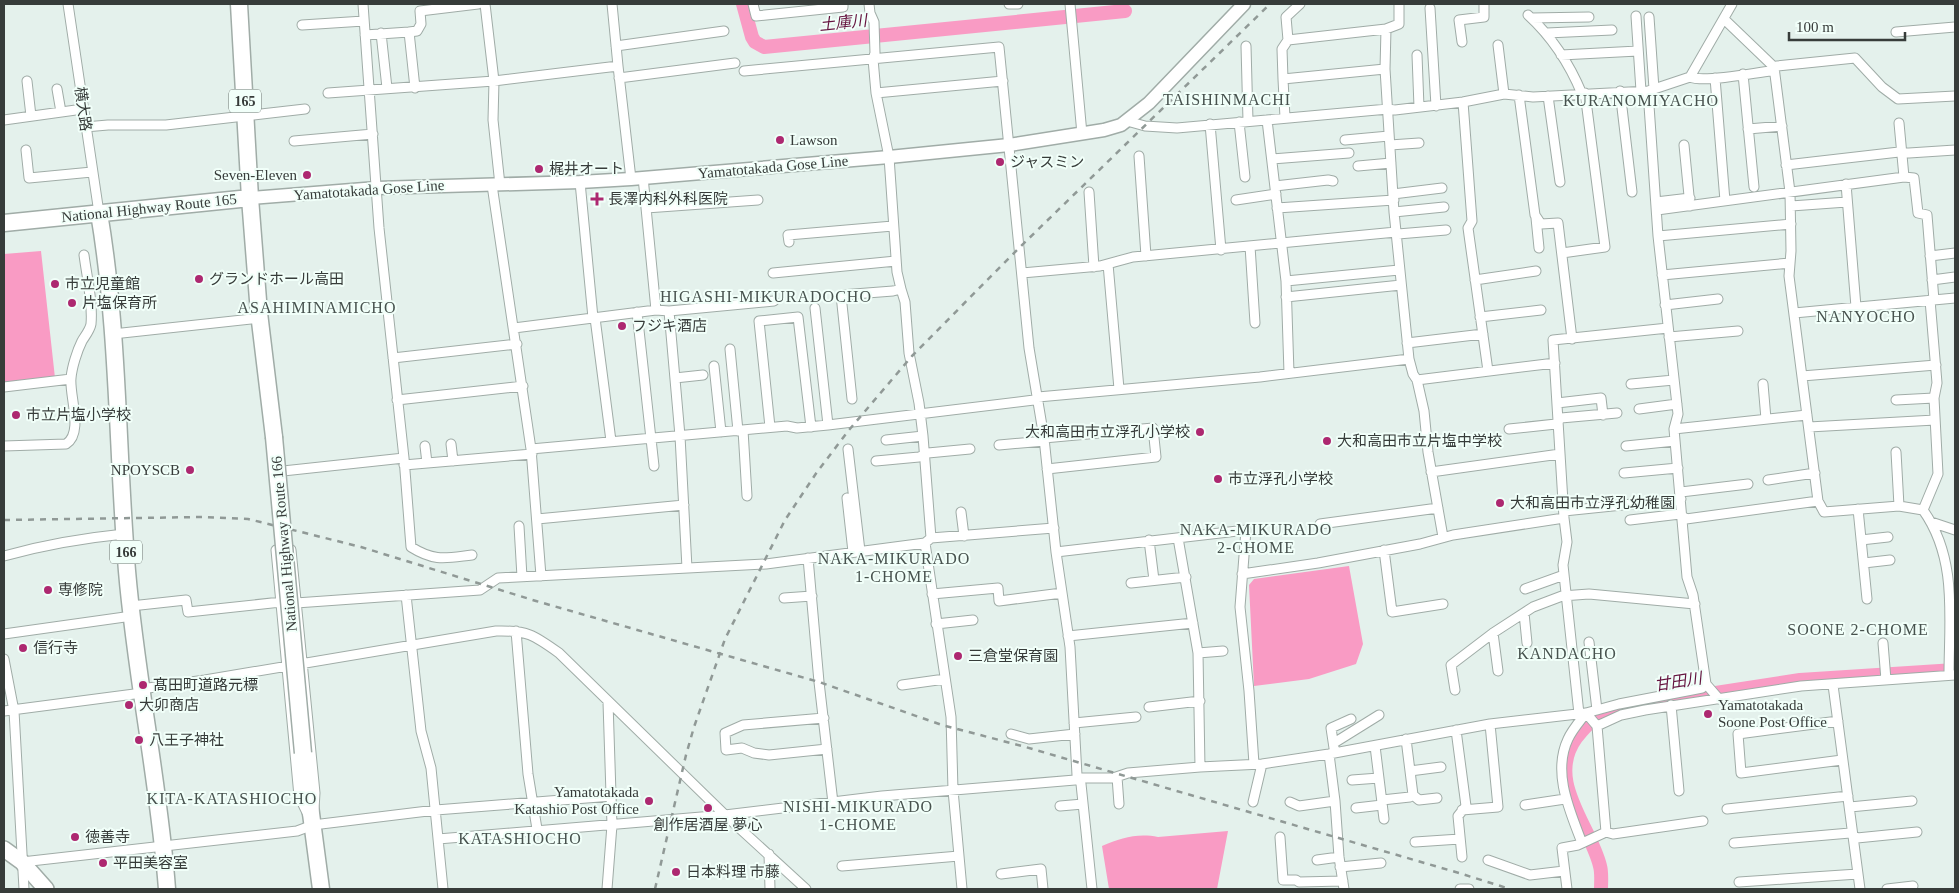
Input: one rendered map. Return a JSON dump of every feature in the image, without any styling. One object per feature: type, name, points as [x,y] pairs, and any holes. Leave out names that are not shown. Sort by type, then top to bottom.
[{"type":"highway","name":"National Highway Route 165","points":[[4,223],[250,198],[239,4]]},
{"type":"highway","name":"National Highway Route 166","points":[[250,198],[303,753],[321,889]]},
{"type":"highway","name":"166","points":[[99,213],[112,334],[124,534],[131,611],[164,846],[166,889]]},
{"type":"main road","name":"Yamatotakada Gose Line","points":[[250,198],[377,188],[580,182],[637,178],[889,157],[1009,144],[1104,130],[1126,121],[1149,103],[1244,4]]},
{"type":"main road","points":[[4,850],[22,862],[46,889]]},
{"type":"street","name":"横大路","points":[[68,4],[99,213]]},
{"type":"street","points":[[363,4],[379,228],[404,462],[411,547],[422,554],[439,559],[472,555]]},
{"type":"street","points":[[365,35],[417,31],[421,24],[420,11],[478,4]]},
{"type":"street","points":[[485,4],[494,81],[493,120],[496,185],[532,452],[541,576]]},
{"type":"street","points":[[612,4],[619,78],[637,178],[646,208],[656,310]]},
{"type":"street","points":[[753,4],[756,16],[843,7],[843,4]]},
{"type":"street","points":[[869,4],[874,36],[875,53],[873,59],[876,93],[889,157],[896,261],[905,302],[909,352],[923,436],[932,594],[951,717],[953,790],[962,889]]},
{"type":"street","points":[[1070,4],[1082,134]]},
{"type":"street","points":[[1285,118],[1282,49],[1288,40],[1286,17],[1300,4]]},
{"type":"street","points":[[1288,40],[1386,30],[1399,24],[1399,4]]},
{"type":"street","points":[[1462,42],[1458,20],[1484,16],[1484,4]]},
{"type":"street","points":[[1126,121],[1145,126],[1176,128],[1388,109],[1419,108],[1504,94],[1548,96],[1648,90],[1690,77],[1732,4]]},
{"type":"street","points":[[1430,8],[1436,106]]},
{"type":"street","points":[[1562,254],[1605,247],[1583,94],[1547,33],[1530,16],[1589,17]]},
{"type":"street","points":[[1636,16],[1638,51],[1648,90]]},
{"type":"street","points":[[1649,17],[1648,90],[1658,236],[1678,414],[1674,429],[1687,577],[1694,604],[1707,686],[1717,698]]},
{"type":"street","points":[[1597,726],[1621,716],[1671,705],[1801,686],[1954,676],[1948,568],[1931,522],[1922,510],[1899,506],[1824,512],[1818,501],[1789,276],[1790,192],[1774,67],[1724,19]]},
{"type":"street","points":[[302,25],[364,21]]},
{"type":"street","points":[[1896,32],[1955,27]]},
{"type":"street","points":[[1386,30],[1385,69],[1394,212],[1407,344],[1409,360],[1417,380],[1424,411],[1431,472],[1443,537]]},
{"type":"street","points":[[1547,33],[1612,30]]},
{"type":"street","points":[[616,46],[724,31]]},
{"type":"street","points":[[409,32],[414,88]]},
{"type":"street","points":[[382,33],[387,88]]},
{"type":"street","points":[[1498,45],[1504,94]]},
{"type":"street","points":[[1246,46],[1243,121],[1246,177]]},
{"type":"street","points":[[744,71],[999,47],[1029,348],[1045,439],[1056,552],[1068,636],[1077,775],[1080,778],[1084,804],[1092,889]]},
{"type":"street","points":[[1560,55],[1638,51]]},
{"type":"street","points":[[1417,55],[1419,108]]},
{"type":"street","points":[[1690,77],[1696,80],[1715,78],[1771,71],[1774,67],[1855,58],[1882,87],[1898,99],[1955,96]]},
{"type":"street","points":[[619,78],[735,63]]},
{"type":"street","points":[[328,93],[494,81],[618,66]]},
{"type":"street","points":[[1283,79],[1385,69]]},
{"type":"street","points":[[1744,74],[1754,187]]},
{"type":"street","points":[[1715,78],[1725,201]]},
{"type":"street","points":[[26,81],[31,116]]},
{"type":"street","points":[[876,93],[1003,81]]},
{"type":"street","points":[[57,89],[61,112]]},
{"type":"street","points":[[1620,91],[1632,192]]},
{"type":"street","points":[[1519,95],[1539,248]]},
{"type":"street","points":[[1548,96],[1560,182]]},
{"type":"street","points":[[1463,102],[1472,221],[1468,228],[1488,371]]},
{"type":"street","points":[[4,120],[83,109]]},
{"type":"street","points":[[85,128],[108,125],[166,125],[305,109]]},
{"type":"street","points":[[1267,120],[1286,281],[1289,373]]},
{"type":"street","points":[[1899,122],[1904,177]]},
{"type":"street","points":[[1210,124],[1221,250]]},
{"type":"street","points":[[1748,129],[1782,126]]},
{"type":"street","points":[[294,140],[373,134]]},
{"type":"street","points":[[1345,140],[1390,140],[1419,143]]},
{"type":"street","points":[[1684,145],[1690,202]]},
{"type":"street","points":[[26,150],[29,178],[92,172]]},
{"type":"street","points":[[1786,165],[1902,153],[1955,150]]},
{"type":"street","points":[[1272,159],[1349,154]]},
{"type":"street","points":[[1139,156],[1146,256]]},
{"type":"street","points":[[1358,166],[1391,163]]},
{"type":"street","points":[[1656,206],[1690,202],[1725,201],[1846,184],[1904,177],[1914,178],[1918,213],[1927,215],[1937,383],[1934,398],[1938,474],[1922,510]]},
{"type":"street","points":[[1236,200],[1275,190],[1328,180],[1333,181]]},
{"type":"street","points":[[580,182],[594,318],[611,441]]},
{"type":"street","points":[[1846,184],[1856,307]]},
{"type":"street","points":[[1277,208],[1393,197],[1442,188]]},
{"type":"street","points":[[1089,192],[1094,267]]},
{"type":"street","points":[[646,208],[758,200]]},
{"type":"street","points":[[1791,206],[1847,202]]},
{"type":"street","points":[[1394,212],[1444,207]]},
{"type":"street","points":[[1535,215],[1541,224],[1558,223],[1572,339]]},
{"type":"street","points":[[1658,236],[1791,224]]},
{"type":"street","points":[[788,242],[788,235],[894,226]]},
{"type":"street","points":[[1022,273],[1094,267],[1133,257],[1396,232],[1398,234],[1446,230]]},
{"type":"street","points":[[1250,246],[1255,323]]},
{"type":"street","points":[[1930,256],[1955,253]]},
{"type":"street","points":[[4,446],[66,444],[71,441],[74,433],[75,416],[71,379],[81,343],[91,326],[90,296],[84,255]]},
{"type":"street","points":[[774,273],[896,261]]},
{"type":"street","points":[[1662,275],[1790,263]]},
{"type":"street","points":[[1108,264],[1119,388]]},
{"type":"street","points":[[1286,281],[1400,270]]},
{"type":"street","points":[[1475,280],[1536,271]]},
{"type":"street","points":[[1932,280],[1955,277]]},
{"type":"street","points":[[1286,296],[1401,285]]},
{"type":"street","points":[[852,398],[841,295],[901,289]]},
{"type":"street","points":[[1794,313],[1955,298]]},
{"type":"street","points":[[1665,305],[1718,299]]},
{"type":"street","points":[[514,328],[637,312],[669,311],[774,300]]},
{"type":"street","points":[[815,308],[828,425]]},
{"type":"street","points":[[1480,318],[1541,310]]},
{"type":"street","points":[[669,311],[680,436],[687,568]]},
{"type":"street","points":[[637,312],[654,466]]},
{"type":"street","points":[[770,428],[759,321],[798,317],[811,426]]},
{"type":"street","points":[[112,334],[260,318]]},
{"type":"street","points":[[260,318],[272,345],[287,508],[273,509],[257,347],[260,318]]},
{"type":"street","points":[[1582,843],[1565,799],[1561,773],[1563,751],[1568,737],[1582,714],[1563,564],[1567,542],[1553,340],[1668,328]]},
{"type":"street","points":[[1669,337],[1738,330]]},
{"type":"street","points":[[1407,344],[1483,334]]},
{"type":"street","points":[[392,358],[517,344]]},
{"type":"street","points":[[730,349],[747,496]]},
{"type":"street","points":[[283,471],[404,462],[453,461],[611,441],[828,425],[1034,400],[1038,397],[1409,360]]},
{"type":"street","points":[[1417,380],[1554,363]]},
{"type":"street","points":[[1802,376],[1936,365]]},
{"type":"street","points":[[714,366],[721,432]]},
{"type":"street","points":[[675,378],[703,375]]},
{"type":"street","points":[[4,387],[71,379]]},
{"type":"street","points":[[1631,384],[1674,380]]},
{"type":"street","points":[[1763,384],[1766,420]]},
{"type":"street","points":[[397,400],[523,386]]},
{"type":"street","points":[[1557,403],[1601,398],[1603,415]]},
{"type":"street","points":[[1896,400],[1934,398]]},
{"type":"street","points":[[1640,409],[1677,404]]},
{"type":"street","points":[[1509,429],[1556,424],[1561,418],[1617,413]]},
{"type":"street","points":[[1674,429],[1807,415]]},
{"type":"street","points":[[1809,427],[1935,420]]},
{"type":"street","points":[[999,445],[1153,428],[1156,457],[1047,470]]},
{"type":"street","points":[[886,440],[923,436]]},
{"type":"street","points":[[1626,446],[1675,441]]},
{"type":"street","points":[[451,444],[453,461]]},
{"type":"street","points":[[425,446],[427,463]]},
{"type":"street","points":[[848,449],[856,552]]},
{"type":"street","points":[[876,461],[919,458],[924,454],[970,449]]},
{"type":"street","points":[[1896,452],[1899,506]]},
{"type":"street","points":[[1431,472],[1560,454]]},
{"type":"street","points":[[1624,473],[1678,468]]},
{"type":"street","points":[[1768,480],[1815,473]]},
{"type":"street","points":[[846,481],[856,552]]},
{"type":"street","points":[[1242,574],[1318,563],[1420,544],[1443,537],[1748,484]]},
{"type":"street","points":[[1630,520],[1680,514],[1686,519],[1818,501]]},
{"type":"street","points":[[537,520],[684,505]]},
{"type":"street","points":[[1320,524],[1438,508]]},
{"type":"street","points":[[1858,508],[1867,599]]},
{"type":"street","points":[[961,512],[964,536]]},
{"type":"street","points":[[1931,522],[1955,530]]},
{"type":"street","points":[[519,526],[522,577]]},
{"type":"street","points":[[296,603],[480,590],[498,578],[766,564],[928,540],[1054,528]]},
{"type":"street","points":[[1056,552],[1246,530],[1240,606],[1258,764],[1253,802]]},
{"type":"street","points":[[4,556],[29,549],[95,537],[124,534]]},
{"type":"street","points":[[1861,540],[1888,537]]},
{"type":"street","points":[[1178,538],[1198,653],[1200,767]]},
{"type":"street","points":[[1149,540],[1154,580]]},
{"type":"street","points":[[276,550],[291,550],[315,793],[313,824],[299,796],[276,550]]},
{"type":"street","points":[[1384,550],[1392,612],[1444,604]]},
{"type":"street","points":[[808,558],[819,682],[833,802]]},
{"type":"street","points":[[1864,563],[1890,560]]},
{"type":"street","points":[[1525,589],[1564,575]]},
{"type":"street","points":[[1131,583],[1186,577]]},
{"type":"street","points":[[932,594],[998,588],[999,601],[1062,593]]},
{"type":"street","points":[[1454,690],[1451,665],[1493,633],[1524,613],[1562,596],[1589,594],[1694,604]]},
{"type":"street","points":[[406,595],[421,730],[431,768],[444,889]]},
{"type":"street","points":[[784,598],[812,596]]},
{"type":"street","points":[[4,634],[186,600],[188,612],[281,602]]},
{"type":"street","points":[[1524,613],[1527,644]]},
{"type":"street","points":[[936,624],[973,620]]},
{"type":"street","points":[[1068,636],[1193,623]]},
{"type":"street","points":[[4,711],[142,691],[496,631],[516,631],[538,638],[559,653],[725,815],[806,889]]},
{"type":"street","points":[[516,631],[528,774],[537,829]]},
{"type":"street","points":[[1493,633],[1498,672]]},
{"type":"street","points":[[1589,642],[1597,710]]},
{"type":"street","points":[[1883,643],[1886,680]]},
{"type":"street","points":[[1198,653],[1223,651]]},
{"type":"street","points":[[4,659],[14,711],[24,889]]},
{"type":"street","points":[[902,685],[945,679]]},
{"type":"street","points":[[1833,685],[1860,889]]},
{"type":"street","points":[[438,839],[537,829],[612,825],[725,815],[833,802],[1075,780],[1080,778],[1113,778],[1128,773],[1258,764],[1332,754],[1490,724],[1582,714],[1618,704],[1707,686]]},
{"type":"street","points":[[607,889],[612,825],[608,702]]},
{"type":"street","points":[[1149,707],[1200,702]]},
{"type":"street","points":[[1671,705],[1679,791]]},
{"type":"street","points":[[1582,714],[1597,726],[1606,832]]},
{"type":"street","points":[[1334,743],[1380,715]]},
{"type":"street","points":[[1074,722],[1136,716]]},
{"type":"street","points":[[824,718],[743,725],[725,733],[726,750],[742,748],[754,753],[769,755],[827,749]]},
{"type":"street","points":[[1280,837],[1283,880],[1343,885],[1339,858],[1332,754],[1334,743],[1331,728],[1351,720]]},
{"type":"street","points":[[1838,721],[1738,734],[1741,773],[1842,760]]},
{"type":"street","points":[[1462,810],[1498,807],[1490,724]]},
{"type":"street","points":[[1456,730],[1466,806],[1458,816],[1462,856]]},
{"type":"street","points":[[1011,734],[1029,739],[1075,734]]},
{"type":"street","points":[[1406,739],[1413,795],[1419,800],[1437,798]]},
{"type":"street","points":[[1375,746],[1384,819]]},
{"type":"street","points":[[1410,771],[1441,767]]},
{"type":"street","points":[[1117,777],[1119,804]]},
{"type":"street","points":[[1352,780],[1379,778]]},
{"type":"street","points":[[1356,808],[1413,795]]},
{"type":"street","points":[[22,862],[297,831],[313,824],[436,810],[612,796]]},
{"type":"street","points":[[1727,809],[1848,796]]},
{"type":"street","points":[[1525,804],[1565,799]]},
{"type":"street","points":[[1290,802],[1299,806],[1336,801]]},
{"type":"street","points":[[1850,807],[1912,801]]},
{"type":"street","points":[[1060,806],[1084,804]]},
{"type":"street","points":[[1566,889],[1562,848],[1582,843],[1606,832],[1613,834],[1703,820]]},
{"type":"street","points":[[1734,844],[1850,833],[1857,838],[1917,832]]},
{"type":"street","points":[[1415,842],[1460,840]]},
{"type":"street","points":[[769,854],[770,889]]},
{"type":"street","points":[[842,866],[959,856]]},
{"type":"street","points":[[1318,860],[1339,858]]},
{"type":"street","points":[[1488,860],[1530,875],[1564,871]]},
{"type":"street","points":[[1340,867],[1381,863]]},
{"type":"street","points":[[1001,874],[1041,869],[1043,889]]},
{"type":"street","points":[[1739,882],[1858,874]]},
{"type":"street","points":[[1887,889],[1913,886]]},
{"type":"street","points":[[1460,889],[1469,889]]},
{"type":"shaded area","points":[[41,251],[55,378],[4,384],[4,254]]},
{"type":"shaded area","points":[[1349,566],[1363,644],[1356,664],[1309,679],[1254,686],[1249,585],[1254,579]]},
{"type":"shaded area","points":[[1228,831],[1217,889],[1109,889],[1102,846],[1136,836],[1158,837]]},
{"type":"waterway","name":"土庫川","points":[[743,4],[752,37],[755,42],[764,47],[1125,11]]},
{"type":"waterway","name":"甘田川","points":[[1601,889],[1600,866],[1595,850],[1567,787],[1565,770],[1568,754],[1576,738],[1594,719],[1618,708],[1800,680],[1955,670]]},
{"type":"railway","points":[[655,889],[686,755],[725,639],[785,520],[817,472],[849,430],[912,356],[1019,248],[1270,4]]},
{"type":"railway","points":[[4,520],[202,517],[248,519],[361,547],[536,601],[819,682],[942,725],[1022,746],[1510,889]]},
{"type":"place","name":"Lawson","points":[[780,140]]},
{"type":"place","name":"ジャスミン","points":[[1000,162]]},
{"type":"place","name":"梶井オート","points":[[539,169]]},
{"type":"place","name":"Seven-Eleven","points":[[307,175]]},
{"type":"place","name":"長澤内科外科医院","points":[[597,199]]},
{"type":"place","name":"グランドホール高田","points":[[199,279]]},
{"type":"place","name":"市立児童館","points":[[55,284]]},
{"type":"place","name":"片塩保育所","points":[[72,303]]},
{"type":"place","name":"フジキ酒店","points":[[622,326]]},
{"type":"place","name":"市立片塩小学校","points":[[16,415]]},
{"type":"place","name":"大和高田市立浮孔小学校","points":[[1200,432]]},
{"type":"place","name":"大和高田市立片塩中学校","points":[[1327,441]]},
{"type":"place","name":"NPOYSCB","points":[[190,470]]},
{"type":"place","name":"市立浮孔小学校","points":[[1218,479]]},
{"type":"place","name":"大和高田市立浮孔幼稚園","points":[[1500,503]]},
{"type":"place","name":"専修院","points":[[48,590]]},
{"type":"place","name":"信行寺","points":[[23,648]]},
{"type":"place","name":"三倉堂保育園","points":[[958,656]]},
{"type":"place","name":"髙田町道路元標","points":[[143,685]]},
{"type":"place","name":"大卯商店","points":[[129,705]]},
{"type":"place","name":"Yamatotakada Soone Post Office","points":[[1708,714]]},
{"type":"place","name":"八王子神社","points":[[139,740]]},
{"type":"place","name":"Yamatotakada Katashio Post Office","points":[[649,801]]},
{"type":"place","name":"創作居酒屋 夢心","points":[[708,808]]},
{"type":"place","name":"徳善寺","points":[[75,837]]},
{"type":"place","name":"平田美容室","points":[[103,863]]},
{"type":"place","name":"日本料理 市藤","points":[[676,872]]},
{"type":"district","name":"TAISHINMACHI","points":[[1227,99]]},
{"type":"district","name":"KURANOMIYACHO","points":[[1641,100]]},
{"type":"district","name":"HIGASHI-MIKURADOCHO","points":[[766,296]]},
{"type":"district","name":"ASAHIMINAMICHO","points":[[317,307]]},
{"type":"district","name":"NANYOCHO","points":[[1866,316]]},
{"type":"district","name":"NAKA-MIKURADO 2-CHOME","points":[[1256,538]]},
{"type":"district","name":"NAKA-MIKURADO 1-CHOME","points":[[894,567]]},
{"type":"district","name":"SOONE 2-CHOME","points":[[1858,629]]},
{"type":"district","name":"KANDACHO","points":[[1567,653]]},
{"type":"district","name":"KITA-KATASHIOCHO","points":[[232,798]]},
{"type":"district","name":"NISHI-MIKURADO 1-CHOME","points":[[858,815]]},
{"type":"district","name":"KATASHIOCHO","points":[[520,838]]}]
